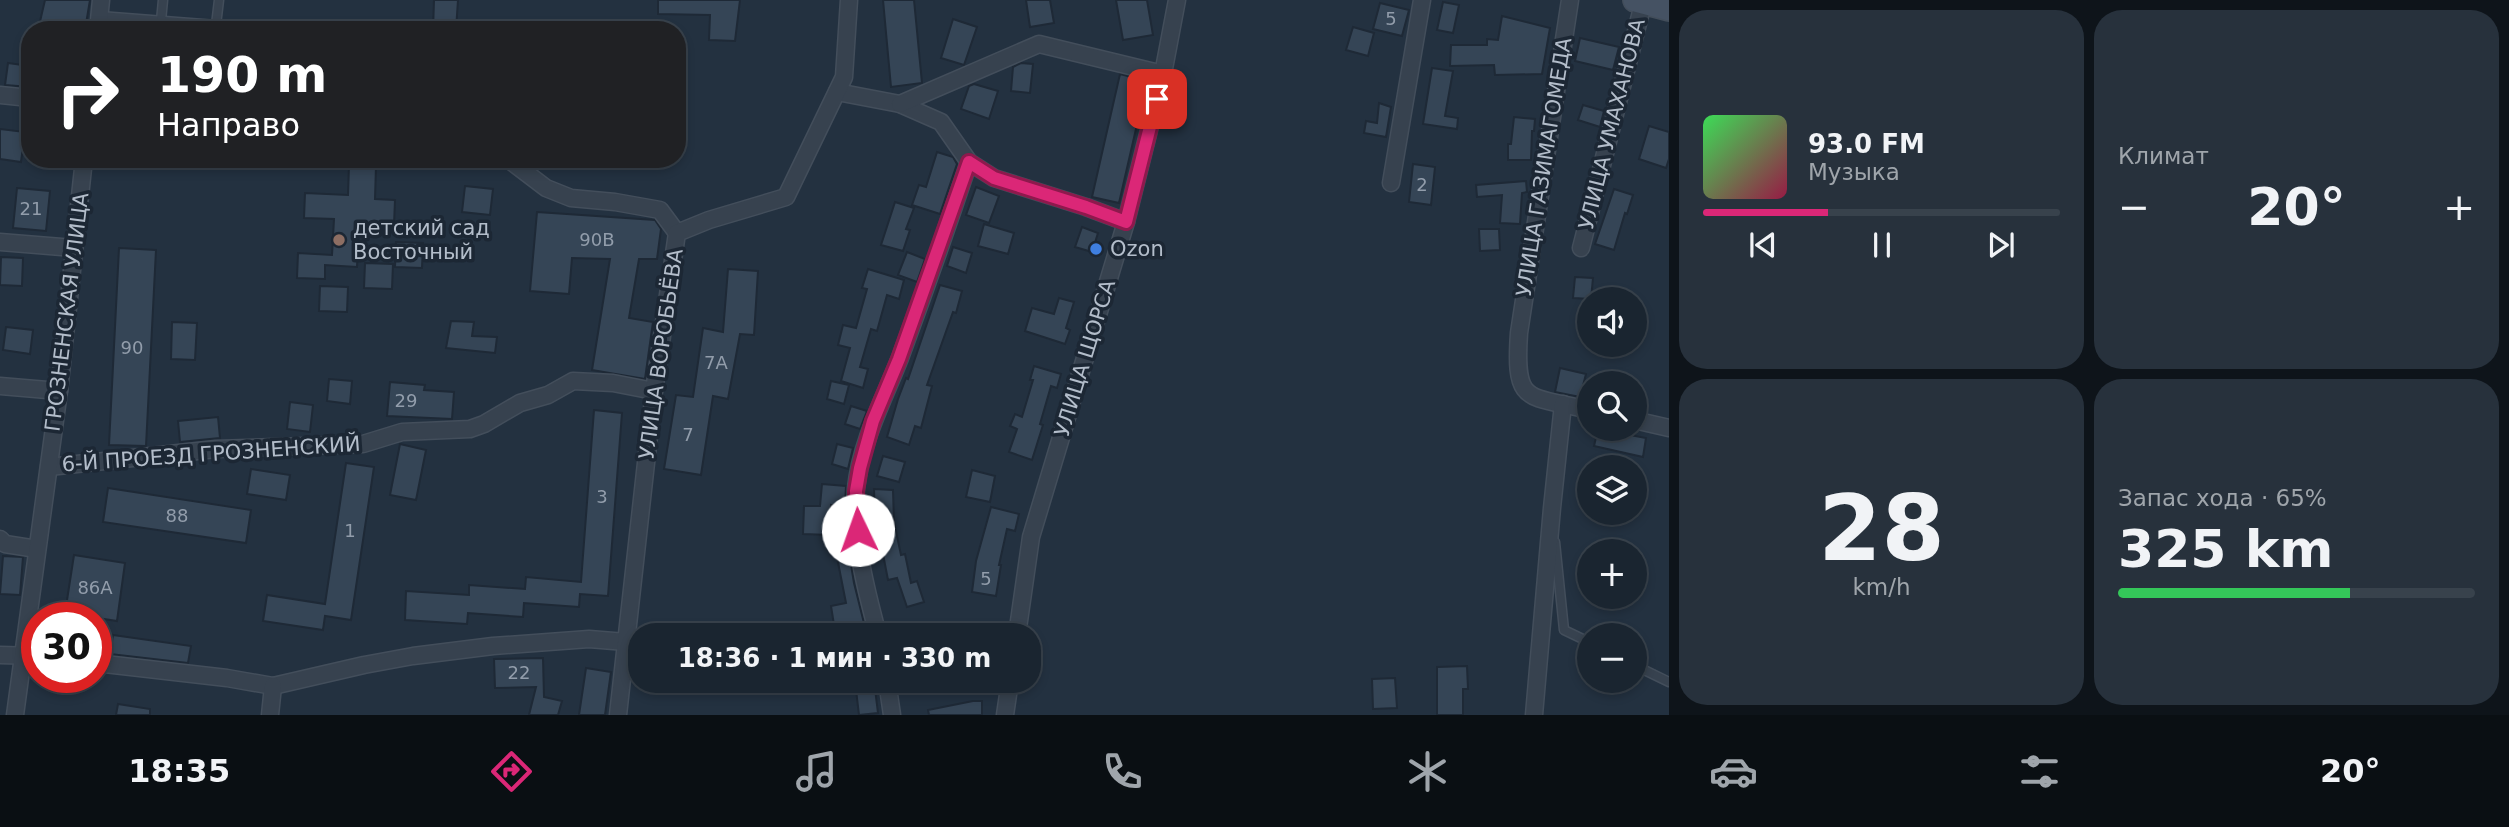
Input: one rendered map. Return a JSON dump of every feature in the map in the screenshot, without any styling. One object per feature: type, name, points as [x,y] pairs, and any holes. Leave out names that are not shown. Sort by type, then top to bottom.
[{"type":"street","name":"УЛИЦА ВОРОБЬЁВА","points":[[618,715],[654,391],[677,233],[709,220],[786,197],[844,77],[849,0]]},
{"type":"street","name":"УЛИЦА ЩОРСА","points":[[1019,623],[1031,537],[1126,222],[1163,74],[1177,0]]},
{"type":"street","points":[[1391,183],[1422,0]]},
{"type":"street","name":"УЛИЦА ГАЗИМАГОМЕДА","points":[[1563,404],[1535,398],[1522,388],[1518,371],[1519,333],[1570,0]]},
{"type":"street","points":[[1641,1],[1669,9]]},
{"type":"street","name":"УЛИЦА УМАХАНОВА","points":[[1581,248],[1641,1]]},
{"type":"street","points":[[900,104],[1039,44],[1163,74]]},
{"type":"street","points":[[837,92],[900,104],[941,122],[969,162],[994,178],[1126,222]]},
{"type":"street","points":[[0,95],[21,97]]},
{"type":"street","points":[[875,623],[862,569],[856,491],[860,468],[873,421],[899,359],[969,162]]},
{"type":"street","name":"ГРОЗНЕНСКАЯ УЛИЦА","points":[[34,602],[37,549],[59,391],[83,168]]},
{"type":"street","points":[[520,168],[546,188],[571,198],[660,210],[677,233]]},
{"type":"street","points":[[0,242],[74,248]]},
{"type":"street","name":"6-Й ПРОЕЗД ГРОЗНЕНСКИЙ","points":[[49,467],[216,449],[363,444],[402,432],[470,429],[520,403],[548,395],[573,381],[613,383],[654,391]]},
{"type":"street","points":[[0,386],[59,391]]},
{"type":"street","points":[[1534,715],[1563,404],[1577,407]]},
{"type":"street","points":[[1647,423],[1669,428]]},
{"type":"street","points":[[0,538],[5,544],[37,549]]},
{"type":"street","points":[[112,665],[273,686],[412,656],[493,646],[589,639],[626,642]]},
{"type":"street","points":[[0,655],[21,655]]},
{"type":"street","points":[[270,715],[273,686]]},
{"type":"street","name":"ГРОЗНЕНСКАЯ УЛИЦА","points":[[15,715],[21,691]]},
{"type":"street","points":[[888,693],[891,715]]},
{"type":"street","points":[[1005,715],[1008,693]]},
{"type":"lane","points":[[100,15],[161,21],[163,0]]},
{"type":"lane","points":[[216,21],[219,0]]},
{"type":"lane","points":[[1552,508],[1564,630],[1577,636]]},
{"type":"lane","points":[[1647,671],[1669,682]]},
{"type":"building","points":[[45,0],[90,0],[86,21],[40,21]]},
{"type":"building","points":[[434,0],[458,0],[457,21],[433,21]]},
{"type":"building","points":[[658,0],[740,0],[735,41],[709,40],[710,15],[658,14]]},
{"type":"building","points":[[883,0],[914,0],[922,83],[891,87]]},
{"type":"building","points":[[1026,0],[1050,0],[1054,23],[1030,27]]},
{"type":"building","points":[[1116,0],[1147,0],[1153,35],[1123,40]]},
{"type":"building","points":[[1443,2],[1459,5],[1453,33],[1437,30]]},
{"type":"building","points":[[1380,3],[1409,10],[1402,36],[1373,29]]},
{"type":"building","points":[[1502,16],[1550,28],[1542,74],[1495,75],[1494,65],[1450,66],[1451,45],[1487,45],[1487,39],[1498,40]]},
{"type":"building","points":[[953,19],[977,27],[964,65],[941,58]]},
{"type":"building","points":[[1353,27],[1374,33],[1368,56],[1346,50]]},
{"type":"building","points":[[1580,38],[1619,47],[1613,70],[1575,61]]},
{"type":"building","points":[[8,63],[21,65],[21,86],[5,85]]},
{"type":"building","points":[[1021,63],[1033,64],[1030,93],[1011,91],[1013,67]]},
{"type":"building","points":[[1432,68],[1453,71],[1445,116],[1458,118],[1457,129],[1423,124]]},
{"type":"building","points":[[1120,74],[1147,81],[1119,203],[1092,197]]},
{"type":"building","points":[[974,84],[998,91],[989,119],[961,109],[969,86]]},
{"type":"building","points":[[1379,103],[1391,107],[1386,137],[1364,133],[1366,121],[1377,123]]},
{"type":"building","points":[[1583,105],[1604,111],[1600,127],[1578,120]]},
{"type":"building","points":[[1514,117],[1535,119],[1531,160],[1508,160],[1508,144],[1511,144]]},
{"type":"building","points":[[1649,126],[1669,132],[1669,159],[1666,168],[1639,159]]},
{"type":"building","points":[[0,129],[21,132],[21,162],[0,159]]},
{"type":"building","points":[[937,152],[953,157],[957,164],[940,214],[912,205],[919,185],[926,187]]},
{"type":"building","points":[[1413,164],[1435,167],[1431,205],[1409,202]]},
{"type":"building","points":[[349,168],[376,168],[375,199],[395,200],[394,225],[359,224],[357,267],[325,265],[325,279],[297,278],[298,253],[332,255],[334,219],[304,218],[305,193],[348,195]]},
{"type":"building","points":[[1526,181],[1527,192],[1522,193],[1520,224],[1500,223],[1502,195],[1477,197],[1476,185]]},
{"type":"building","points":[[465,186],[493,189],[490,215],[462,212]]},
{"type":"building","points":[[976,187],[999,196],[989,223],[966,215]]},
{"type":"building","points":[[17,188],[50,191],[46,231],[13,228]]},
{"type":"building","points":[[1614,189],[1633,195],[1614,250],[1595,244]]},
{"type":"building","points":[[895,202],[914,208],[906,229],[910,230],[903,251],[881,245]]},
{"type":"building","points":[[537,212],[655,220],[661,229],[657,259],[639,259],[629,318],[653,322],[645,379],[592,370],[610,259],[572,258],[569,294],[530,291]]},
{"type":"building","points":[[984,224],[1014,233],[1008,254],[978,246]]},
{"type":"building","points":[[1082,227],[1098,233],[1092,252],[1075,247]]},
{"type":"building","points":[[1479,229],[1499,229],[1500,250],[1480,251]]},
{"type":"building","points":[[396,242],[423,243],[422,268],[395,267]]},
{"type":"building","points":[[953,247],[972,253],[966,273],[947,266]]},
{"type":"building","points":[[119,248],[156,250],[146,446],[109,445]]},
{"type":"building","points":[[907,252],[925,259],[917,282],[898,275]]},
{"type":"building","points":[[1,257],[23,258],[22,286],[0,285]]},
{"type":"building","points":[[365,263],[393,264],[392,289],[364,288]]},
{"type":"building","points":[[728,269],[758,271],[754,335],[740,334],[728,399],[713,396],[701,475],[664,469],[676,395],[693,397],[703,328],[723,332]]},
{"type":"building","points":[[868,269],[904,280],[899,299],[887,295],[877,331],[871,329],[860,367],[868,369],[863,388],[841,381],[850,348],[838,345],[843,325],[856,328],[867,289],[862,288]]},
{"type":"building","points":[[1575,277],[1593,278],[1592,287],[1577,287],[1577,298],[1573,298]]},
{"type":"building","points":[[940,285],[962,291],[927,385],[932,386],[921,428],[915,426],[909,445],[887,437],[898,399],[906,378],[908,379]]},
{"type":"building","points":[[320,286],[348,287],[347,312],[319,311]]},
{"type":"building","points":[[1059,298],[1074,302],[1066,328],[1070,330],[1065,344],[1025,331],[1032,308],[1054,314]]},
{"type":"building","points":[[451,321],[474,322],[472,336],[497,337],[495,353],[446,348]]},
{"type":"building","points":[[172,322],[197,323],[195,360],[171,359]]},
{"type":"building","points":[[6,327],[33,330],[30,354],[3,350]]},
{"type":"building","points":[[1034,366],[1061,374],[1057,388],[1051,386],[1032,460],[1009,452],[1017,429],[1010,426],[1015,414],[1022,417],[1033,380],[1030,380]]},
{"type":"building","points":[[1560,368],[1577,372],[1577,396],[1555,392]]},
{"type":"building","points":[[329,379],[352,381],[350,404],[327,401]]},
{"type":"building","points":[[831,381],[849,385],[844,404],[827,399]]},
{"type":"building","points":[[390,382],[425,385],[424,390],[454,392],[452,419],[387,416]]},
{"type":"building","points":[[290,402],[313,405],[310,432],[287,429]]},
{"type":"building","points":[[851,406],[867,411],[860,429],[845,424]]},
{"type":"building","points":[[594,410],[622,413],[608,596],[580,594],[579,607],[524,603],[523,617],[468,613],[467,624],[405,620],[406,591],[469,595],[469,585],[525,589],[526,577],[581,582]]},
{"type":"building","points":[[218,417],[220,438],[180,442],[178,421]]},
{"type":"building","points":[[1595,441],[1646,441],[1643,455],[1594,446]]},
{"type":"building","points":[[400,444],[426,450],[416,500],[390,495]]},
{"type":"building","points":[[837,444],[853,448],[848,469],[832,464]]},
{"type":"building","points":[[883,456],[905,462],[899,482],[877,476]]},
{"type":"building","points":[[346,463],[374,467],[351,620],[325,616],[323,630],[263,621],[267,595],[325,604]]},
{"type":"building","points":[[251,469],[290,475],[286,500],[247,494]]},
{"type":"building","points":[[972,470],[995,476],[990,502],[966,497]]},
{"type":"building","points":[[822,484],[846,486],[845,507],[831,505],[830,535],[803,534],[804,506],[820,506]]},
{"type":"building","points":[[108,488],[251,510],[246,543],[103,522]]},
{"type":"building","points":[[874,489],[893,490],[894,522],[901,555],[905,554],[911,583],[917,581],[924,602],[907,607],[897,578],[888,580],[875,523]]},
{"type":"building","points":[[991,507],[1019,514],[1015,531],[1007,529],[996,596],[972,592],[976,561]]},
{"type":"building","points":[[847,540],[864,623],[834,623],[831,606],[846,603],[834,542]]},
{"type":"building","points":[[74,555],[125,563],[117,621],[112,620],[112,602],[67,602]]},
{"type":"building","points":[[3,556],[23,557],[20,595],[0,594]]},
{"type":"building","points":[[113,635],[191,646],[188,663],[112,654]]},
{"type":"building","points":[[543,658],[544,697],[562,701],[558,715],[529,715],[536,687],[495,688],[494,659]]},
{"type":"building","points":[[1467,666],[1468,689],[1463,689],[1463,715],[1437,715],[1437,667]]},
{"type":"building","points":[[586,668],[611,672],[605,715],[579,715]]},
{"type":"building","points":[[1395,678],[1397,708],[1373,709],[1372,679]]},
{"type":"building","points":[[856,693],[876,693],[878,713],[859,715]]},
{"type":"building","points":[[982,701],[982,715],[929,715],[928,710]]},
{"type":"building","points":[[118,704],[150,709],[150,715],[116,715]]},
{"type":"place","name":"детский сад Восточный","points":[[339,240]]},
{"type":"place","name":"Ozon","points":[[1096,249]]},
{"type":"route","points":[[858,530],[856,491],[873,421],[899,359],[969,162],[994,178],[1126,222],[1157,99]]}]
